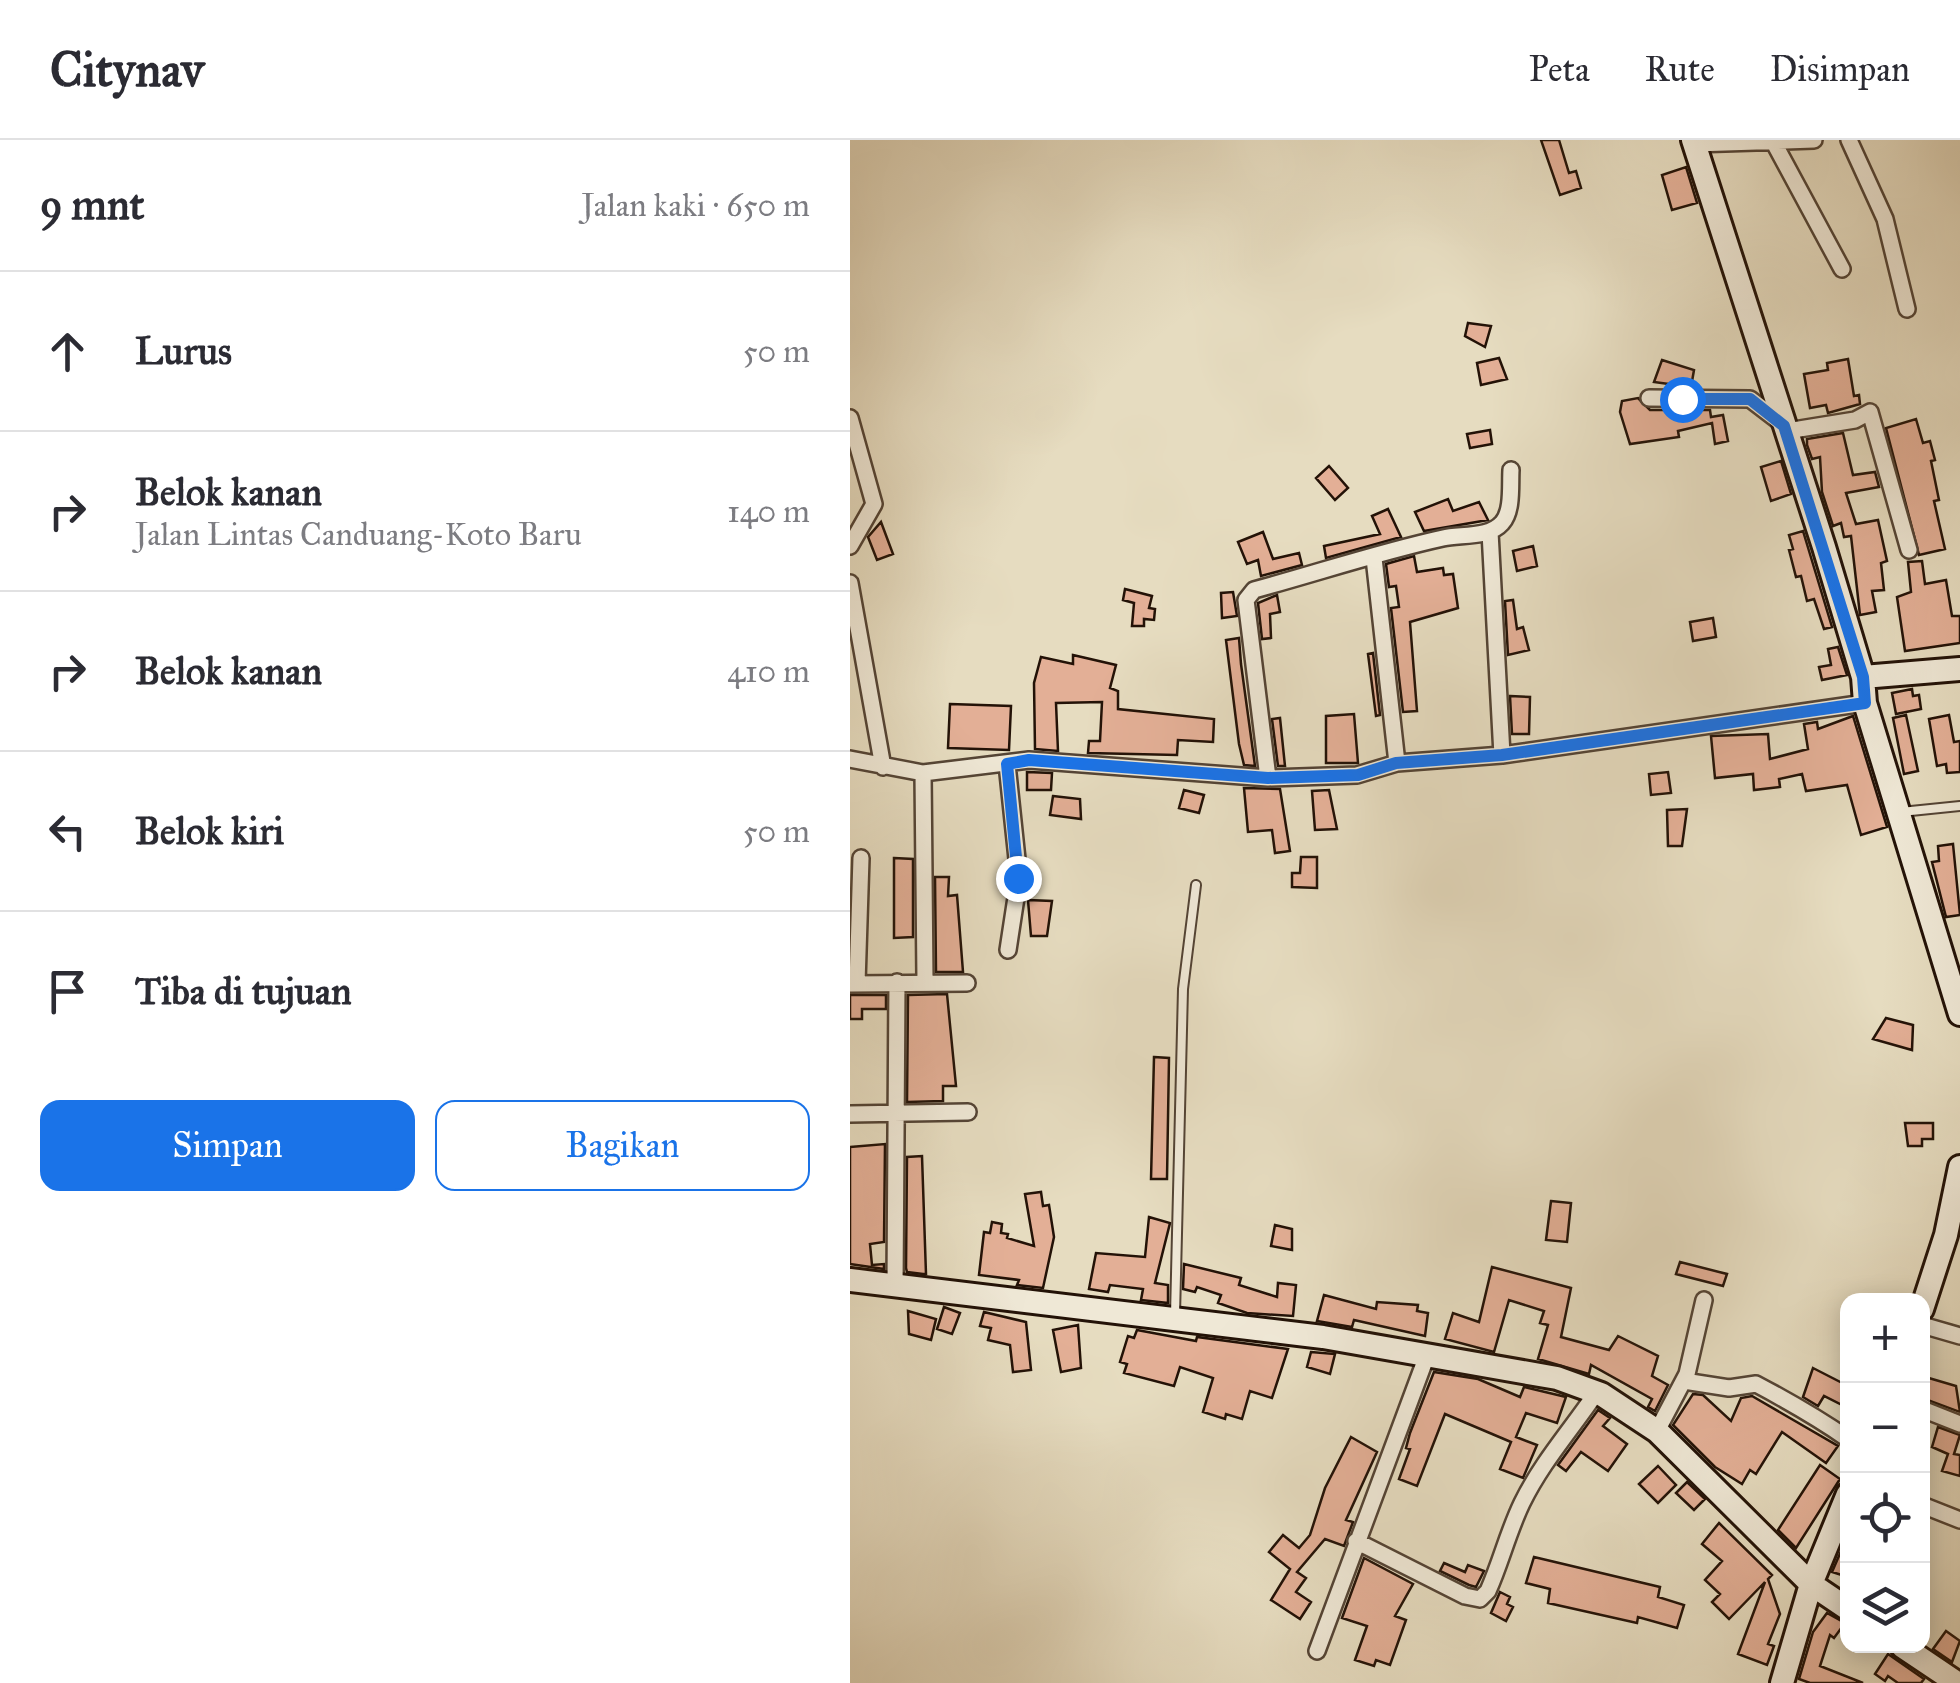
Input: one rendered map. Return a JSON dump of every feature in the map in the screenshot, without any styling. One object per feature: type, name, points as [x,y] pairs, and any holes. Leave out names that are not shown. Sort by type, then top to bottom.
[{"type":"street","points":[[1814,140],[1694,142],[1863,677],[1865,703],[1960,1014]]},
{"type":"street","points":[[1849,140],[1884,219],[1907,309]]},
{"type":"street","points":[[1773,141],[1842,268]]},
{"type":"street","points":[[1649,398],[1750,399],[1785,428],[1854,420],[1870,412],[1909,550]]},
{"type":"street","points":[[850,418],[874,504],[850,546]]},
{"type":"street","points":[[1268,778],[1246,600],[1254,590],[1374,558],[1394,548],[1490,532],[1503,522],[1508,510],[1511,470]]},
{"type":"street","points":[[1490,532],[1502,755]]},
{"type":"street","points":[[1374,558],[1396,763]]},
{"type":"street","points":[[850,583],[883,767]]},
{"type":"street","points":[[1863,677],[1960,669]]},
{"type":"street","points":[[850,759],[923,773],[1029,760],[1268,778],[1358,775],[1396,763],[1502,755],[1865,703]]},
{"type":"street","points":[[1007,764],[1018,878],[1008,950]]},
{"type":"street","points":[[923,773],[925,981]]},
{"type":"street","points":[[860,858],[854,983],[967,983]]},
{"type":"street","points":[[895,1288],[897,982]]},
{"type":"street","points":[[850,1114],[968,1112]]},
{"type":"street","points":[[1927,1293],[1946,1235],[1960,1167]]},
{"type":"street","points":[[850,1280],[1323,1336],[1426,1358],[1458,1359],[1557,1378],[1596,1393],[1657,1431],[1811,1584],[1840,1603]]},
{"type":"street","points":[[1657,1431],[1684,1381],[1698,1337],[1704,1300]]},
{"type":"street","points":[[1930,1327],[1960,1336]]},
{"type":"street","points":[[1317,1651],[1426,1358]]},
{"type":"street","points":[[1684,1381],[1730,1388],[1756,1384],[1800,1406],[1840,1434]]},
{"type":"street","points":[[1356,1541],[1465,1596],[1480,1599],[1488,1591],[1523,1501],[1556,1444],[1573,1428],[1596,1393]]},
{"type":"street","points":[[1930,1412],[1960,1424]]},
{"type":"street","points":[[1930,1508],[1960,1520]]},
{"type":"street","points":[[1782,1683],[1811,1584],[1840,1513]]},
{"type":"street","points":[[1912,1653],[1956,1683]]},
{"type":"lane","points":[[1901,812],[1960,806]]},
{"type":"lane","points":[[1175,1319],[1183,989],[1196,885]]},
{"type":"building","points":[[1541,140],[1559,140],[1569,173],[1576,171],[1581,188],[1560,195]]},
{"type":"building","points":[[1686,167],[1697,203],[1672,210],[1662,175]]},
{"type":"building","points":[[1468,323],[1491,326],[1485,347],[1465,336]]},
{"type":"building","points":[[1499,358],[1507,379],[1481,385],[1477,363]]},
{"type":"building","points":[[1848,359],[1854,396],[1859,395],[1860,404],[1828,413],[1826,405],[1810,408],[1804,374],[1828,370],[1827,363]]},
{"type":"building","points":[[1662,360],[1694,370],[1691,387],[1654,382]]},
{"type":"building","points":[[1638,398],[1650,410],[1710,410],[1711,417],[1723,415],[1728,441],[1715,444],[1712,423],[1678,431],[1679,437],[1630,444],[1620,412],[1622,401]]},
{"type":"building","points":[[1916,419],[1923,443],[1930,441],[1935,460],[1931,461],[1939,500],[1934,501],[1945,549],[1919,555],[1886,428]]},
{"type":"building","points":[[1490,430],[1492,444],[1470,448],[1467,434]]},
{"type":"building","points":[[1843,433],[1853,475],[1875,472],[1879,487],[1846,493],[1856,524],[1878,520],[1887,561],[1881,563],[1884,590],[1872,591],[1876,612],[1860,615],[1851,536],[1844,537],[1841,523],[1833,526],[1822,492],[1820,457],[1812,459],[1807,445],[1807,439]]},
{"type":"building","points":[[1781,461],[1791,494],[1771,501],[1761,467]]},
{"type":"building","points":[[1329,466],[1348,488],[1335,500],[1316,478]]},
{"type":"building","points":[[1448,499],[1453,511],[1479,502],[1488,520],[1424,531],[1415,512]]},
{"type":"building","points":[[1388,509],[1401,537],[1326,558],[1324,546],[1380,534],[1372,516]]},
{"type":"building","points":[[881,522],[893,554],[877,560],[868,537]]},
{"type":"building","points":[[1803,531],[1832,627],[1824,629],[1814,599],[1807,601],[1801,576],[1796,577],[1789,535]]},
{"type":"building","points":[[1263,532],[1273,559],[1299,553],[1302,565],[1261,576],[1258,560],[1247,564],[1238,542]]},
{"type":"building","points":[[1533,546],[1537,566],[1517,571],[1513,551]]},
{"type":"building","points":[[1414,556],[1417,572],[1443,568],[1444,575],[1453,574],[1458,608],[1410,622],[1417,711],[1403,712],[1391,608],[1399,607],[1396,586],[1389,587],[1386,564]]},
{"type":"building","points":[[1922,561],[1925,584],[1946,580],[1952,616],[1960,616],[1960,643],[1905,651],[1897,597],[1911,592],[1908,562]]},
{"type":"building","points":[[1125,589],[1152,596],[1149,608],[1155,609],[1154,620],[1144,619],[1144,626],[1132,626],[1134,603],[1123,600]]},
{"type":"building","points":[[1233,592],[1237,616],[1222,618],[1221,593]]},
{"type":"building","points":[[1277,595],[1280,612],[1270,614],[1271,638],[1262,639],[1258,603]]},
{"type":"building","points":[[1513,600],[1517,629],[1523,627],[1529,650],[1508,655],[1505,601]]},
{"type":"building","points":[[1713,618],[1716,637],[1693,641],[1690,622]]},
{"type":"building","points":[[1239,638],[1255,766],[1244,765],[1239,744],[1226,640]]},
{"type":"building","points":[[1838,647],[1847,675],[1822,680],[1819,667],[1831,665],[1828,649]]},
{"type":"building","points":[[1373,653],[1380,715],[1376,716],[1368,654]]},
{"type":"building","points":[[1073,655],[1116,665],[1110,688],[1118,691],[1118,709],[1214,719],[1213,742],[1178,740],[1177,755],[1088,753],[1089,741],[1100,741],[1102,702],[1056,703],[1058,751],[1035,749],[1034,683],[1041,657],[1073,664]]},
{"type":"building","points":[[1912,689],[1913,696],[1919,695],[1921,709],[1896,714],[1892,693]]},
{"type":"building","points":[[1510,696],[1530,697],[1529,734],[1512,734]]},
{"type":"building","points":[[950,704],[1011,706],[1009,750],[948,748]]},
{"type":"building","points":[[1354,714],[1358,763],[1326,763],[1326,716]]},
{"type":"building","points":[[1906,715],[1918,771],[1904,774],[1893,718]]},
{"type":"building","points":[[1949,715],[1954,742],[1960,741],[1960,772],[1947,773],[1946,764],[1937,766],[1929,719]]},
{"type":"building","points":[[1853,716],[1887,827],[1861,835],[1847,785],[1806,791],[1802,774],[1779,779],[1780,787],[1754,790],[1753,774],[1715,778],[1711,736],[1768,734],[1770,759],[1808,749],[1804,724],[1817,722],[1818,729]]},
{"type":"building","points":[[1280,718],[1285,766],[1278,766],[1272,719]]},
{"type":"building","points":[[1027,772],[1052,773],[1051,790],[1027,790]]},
{"type":"building","points":[[1668,772],[1671,793],[1651,795],[1649,774]]},
{"type":"building","points":[[1244,788],[1280,789],[1290,851],[1275,853],[1272,830],[1248,832]]},
{"type":"building","points":[[1184,790],[1204,795],[1199,813],[1179,808]]},
{"type":"building","points":[[1329,790],[1337,829],[1315,830],[1312,791]]},
{"type":"building","points":[[1053,796],[1080,799],[1081,819],[1050,815]]},
{"type":"building","points":[[1687,809],[1682,846],[1668,846],[1667,810]]},
{"type":"building","points":[[1953,844],[1960,915],[1946,917],[1932,862],[1939,861],[1938,846]]},
{"type":"building","points":[[1301,857],[1317,857],[1317,888],[1292,887],[1292,873],[1300,873]]},
{"type":"building","points":[[894,858],[913,859],[913,937],[894,938]]},
{"type":"building","points":[[935,877],[949,877],[948,896],[957,895],[963,972],[936,972]]},
{"type":"building","points":[[1028,900],[1052,901],[1047,936],[1031,936]]},
{"type":"building","points":[[947,994],[956,1086],[943,1086],[943,1101],[907,1102],[908,995]]},
{"type":"building","points":[[850,995],[886,995],[886,1009],[862,1009],[862,1019],[850,1019]]},
{"type":"building","points":[[1886,1018],[1913,1025],[1912,1050],[1873,1039]]},
{"type":"building","points":[[1154,1057],[1169,1058],[1167,1179],[1151,1179]]},
{"type":"building","points":[[1905,1123],[1933,1123],[1933,1139],[1922,1139],[1922,1146],[1908,1146]]},
{"type":"building","points":[[885,1144],[884,1242],[870,1244],[872,1265],[884,1264],[884,1269],[850,1264],[850,1147]]},
{"type":"building","points":[[922,1156],[926,1274],[907,1272],[906,1268],[907,1157]]},
{"type":"building","points":[[1041,1192],[1043,1206],[1049,1205],[1054,1237],[1043,1288],[1017,1285],[1019,1280],[979,1275],[984,1232],[990,1233],[992,1222],[1002,1224],[1001,1233],[1008,1234],[1007,1238],[1034,1246],[1025,1194]]},
{"type":"building","points":[[1551,1201],[1571,1203],[1567,1242],[1546,1240]]},
{"type":"building","points":[[1149,1217],[1170,1223],[1155,1283],[1168,1285],[1168,1303],[1141,1300],[1143,1289],[1110,1285],[1108,1292],[1089,1289],[1096,1253],[1145,1257]]},
{"type":"building","points":[[1275,1225],[1292,1229],[1292,1250],[1271,1246]]},
{"type":"building","points":[[1680,1262],[1727,1274],[1723,1286],[1676,1274]]},
{"type":"building","points":[[1184,1264],[1241,1278],[1239,1285],[1277,1297],[1278,1283],[1296,1285],[1293,1316],[1247,1313],[1218,1303],[1221,1295],[1197,1287],[1195,1292],[1183,1289]]},
{"type":"building","points":[[1492,1267],[1571,1288],[1561,1337],[1609,1350],[1618,1336],[1658,1356],[1652,1376],[1668,1385],[1655,1411],[1648,1407],[1652,1399],[1591,1365],[1589,1374],[1538,1359],[1548,1325],[1540,1323],[1544,1311],[1509,1300],[1494,1352],[1445,1339],[1453,1313],[1479,1322]]},
{"type":"building","points":[[1324,1295],[1376,1309],[1377,1302],[1418,1305],[1417,1311],[1428,1313],[1425,1336],[1354,1320],[1352,1327],[1317,1321]]},
{"type":"building","points":[[944,1307],[960,1313],[952,1334],[937,1329]]},
{"type":"building","points":[[908,1311],[936,1319],[931,1340],[909,1334]]},
{"type":"building","points":[[984,1312],[1026,1322],[1031,1370],[1013,1372],[1010,1345],[988,1340],[991,1328],[980,1326]]},
{"type":"building","points":[[1078,1325],[1081,1368],[1061,1372],[1053,1330]]},
{"type":"building","points":[[1137,1330],[1196,1341],[1197,1337],[1288,1349],[1272,1398],[1250,1391],[1242,1419],[1226,1414],[1225,1419],[1203,1412],[1213,1378],[1180,1367],[1174,1386],[1124,1373],[1127,1364],[1120,1362],[1128,1336],[1134,1338]]},
{"type":"building","points":[[1311,1352],[1335,1354],[1330,1374],[1307,1367]]},
{"type":"building","points":[[1813,1368],[1840,1382],[1840,1404],[1824,1396],[1818,1406],[1803,1397]]},
{"type":"building","points":[[1434,1372],[1478,1379],[1520,1397],[1524,1387],[1566,1397],[1557,1423],[1526,1413],[1516,1437],[1537,1445],[1523,1478],[1500,1469],[1511,1442],[1445,1414],[1417,1486],[1399,1479],[1410,1449],[1406,1448],[1410,1433]]},
{"type":"building","points":[[1930,1378],[1956,1386],[1960,1412],[1930,1401]]},
{"type":"building","points":[[1693,1394],[1703,1395],[1731,1421],[1741,1398],[1752,1396],[1838,1446],[1826,1463],[1782,1432],[1756,1474],[1750,1470],[1742,1484],[1715,1467],[1673,1425]]},
{"type":"building","points":[[1598,1410],[1610,1418],[1603,1426],[1627,1444],[1608,1471],[1581,1452],[1566,1471],[1558,1465]]},
{"type":"building","points":[[1938,1427],[1960,1435],[1954,1454],[1960,1455],[1960,1476],[1942,1471],[1948,1454],[1932,1447]]},
{"type":"building","points":[[1351,1437],[1377,1452],[1346,1520],[1353,1522],[1344,1546],[1325,1539],[1297,1572],[1306,1578],[1296,1592],[1311,1602],[1300,1619],[1271,1600],[1290,1569],[1269,1552],[1283,1535],[1299,1548],[1310,1535],[1325,1488]]},
{"type":"building","points":[[1820,1465],[1840,1479],[1796,1548],[1778,1530]]},
{"type":"building","points":[[1658,1466],[1676,1485],[1658,1503],[1639,1484]]},
{"type":"building","points":[[1687,1482],[1705,1499],[1694,1510],[1676,1493]]},
{"type":"building","points":[[1719,1523],[1772,1575],[1768,1579],[1780,1614],[1768,1644],[1774,1646],[1767,1665],[1738,1654],[1765,1582],[1729,1619],[1712,1602],[1720,1594],[1705,1580],[1722,1561],[1702,1544]]},
{"type":"building","points":[[1840,1554],[1840,1574],[1832,1572]]},
{"type":"building","points":[[1534,1557],[1660,1587],[1658,1597],[1684,1605],[1677,1628],[1638,1617],[1637,1623],[1548,1603],[1550,1589],[1526,1583]]},
{"type":"building","points":[[1364,1558],[1413,1584],[1395,1616],[1406,1620],[1390,1665],[1376,1660],[1374,1666],[1355,1660],[1367,1626],[1342,1618]]},
{"type":"building","points":[[1444,1563],[1465,1572],[1468,1565],[1484,1571],[1476,1587],[1440,1571]]},
{"type":"building","points":[[1500,1592],[1510,1597],[1507,1604],[1513,1607],[1506,1621],[1491,1613]]},
{"type":"building","points":[[1827,1613],[1840,1620],[1840,1630],[1834,1638],[1830,1635],[1820,1666],[1863,1683],[1810,1683],[1799,1679],[1813,1632]]},
{"type":"building","points":[[1946,1631],[1960,1641],[1952,1662],[1933,1649]]},
{"type":"building","points":[[1888,1654],[1924,1679],[1921,1683],[1898,1683],[1888,1676],[1885,1681],[1875,1674]]},
{"type":"route","points":[[1018,878],[1007,764],[1029,760],[1268,778],[1358,775],[1396,763],[1434,764],[1865,703],[1863,677],[1784,426],[1750,399],[1682,399]]}]
